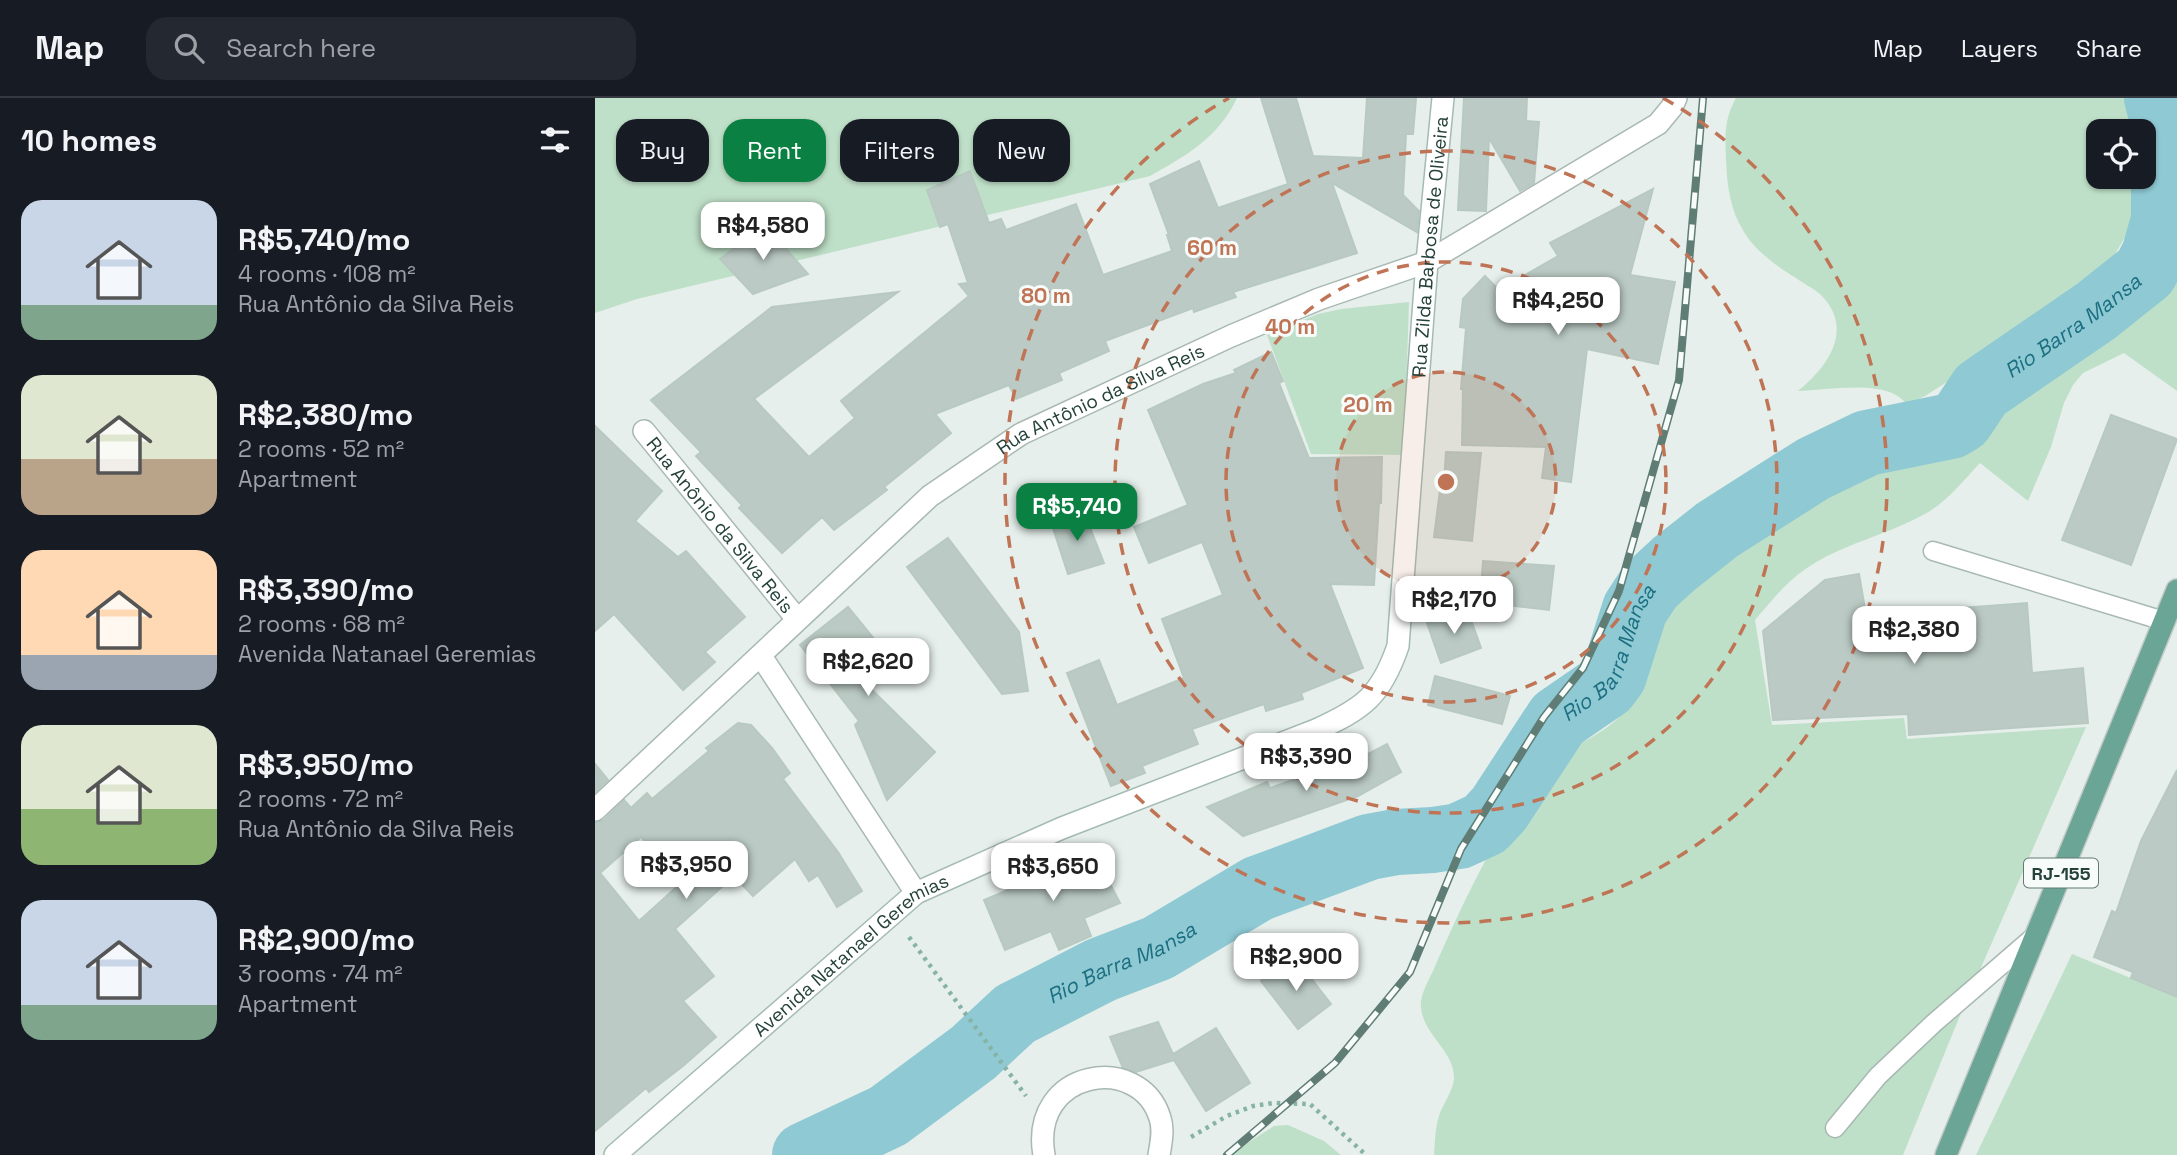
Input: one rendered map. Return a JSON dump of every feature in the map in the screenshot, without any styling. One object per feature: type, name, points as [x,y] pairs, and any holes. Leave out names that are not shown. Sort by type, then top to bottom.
[{"type":"main road","name":"RJ-155","points":[[1946,1155],[2177,590]]},
{"type":"street","name":"Rua Zilda Barbosa de Oliveira","points":[[1398,646],[1427,262],[1443,98]]},
{"type":"street","name":"Rua Antônio da Silva Reis","points":[[595,810],[930,495],[1021,434],[1231,336],[1319,299],[1427,262],[1658,124],[1676,98]]},
{"type":"street","name":"Rua Anônio da Silva Reis","points":[[644,431],[797,619]]},
{"type":"street","name":"Avenida Natanael Geremias","points":[[615,1155],[916,893],[1062,828],[1343,718],[1363,705],[1377,690],[1389,673],[1398,646]]},
{"type":"street","points":[[761,656],[916,893]]},
{"type":"street","points":[[1044,1155],[1041,1139],[1044,1118],[1054,1100],[1069,1087],[1088,1079],[1108,1077],[1128,1083],[1145,1094],[1154,1104],[1161,1119],[1159,1155]]},
{"type":"lane","points":[[1933,551],[2164,621]]},
{"type":"lane","points":[[1835,1128],[1878,1076],[1934,1023],[2036,935]]},
{"type":"path","points":[[916,946],[1019,1086]]},
{"type":"path","points":[[1183,1142],[1227,1116],[1252,1106],[1273,1103],[1310,1104],[1366,1155]]},
{"type":"green space","points":[[595,98],[1237,98],[1211,135],[1189,153],[1150,176],[637,299],[595,313]]},
{"type":"green space","points":[[1736,98],[2142,98],[2144,119],[2086,119],[2086,189],[2143,189],[2137,217],[2115,254],[2091,286],[2066,306],[1925,396],[1908,404],[1894,394],[1873,388],[1798,391],[1827,360],[1833,348],[1836,322],[1832,309],[1822,296],[1767,258],[1754,246],[1739,224],[1730,197],[1726,169],[1725,144],[1729,113]]},
{"type":"green space","points":[[2177,210],[2177,391],[2124,353],[2083,373],[2064,403],[2051,447],[2028,501],[1980,463],[1950,495],[1930,511],[1899,527],[1834,553],[1804,570],[1784,587],[1755,620],[1772,725],[1904,718],[1907,739],[2086,727],[1959,1018],[1903,1155],[1434,1155],[1438,1118],[1454,1079],[1450,1060],[1423,1018],[1421,1003],[1426,986],[1485,860],[1532,786],[1558,758],[1617,719],[1630,702],[1637,683],[1645,634],[1652,613],[1663,595],[1677,578],[1710,549],[1824,481],[1869,463],[1897,457],[1949,454],[1983,441],[1982,402],[2011,379],[2101,320],[2144,286],[2155,275],[2168,253]]},
{"type":"green space","points":[[1409,302],[1404,455],[1311,454],[1267,335],[1318,314]]},
{"type":"green space","points":[[2072,954],[2177,997],[2177,1155],[1976,1155]]},
{"type":"green space","points":[[1288,1125],[1324,1141],[1341,1155],[1229,1155],[1274,1126]]},
{"type":"building","points":[[1261,98],[1296,98],[1313,156],[1363,158],[1367,98],[1416,98],[1413,134],[1406,134],[1403,195],[1419,211],[1417,232],[1332,183],[1357,253],[1233,292],[1236,297],[1194,312],[1193,308],[1105,341],[1109,351],[1059,373],[1062,380],[1016,399],[1009,385],[935,414],[951,433],[884,487],[887,490],[834,530],[822,517],[782,553],[739,508],[742,505],[696,456],[701,452],[651,400],[772,307],[898,292],[754,399],[809,457],[855,418],[841,401],[969,296],[959,284],[968,283],[948,224],[940,227],[927,190],[945,182],[959,182],[959,176],[970,171],[989,223],[1001,219],[1006,230],[1076,204],[1103,275],[1172,251],[1169,235],[1150,184],[1199,161],[1218,208],[1288,184]]},
{"type":"building","points":[[1464,98],[1527,98],[1526,121],[1539,122],[1534,183],[1520,191],[1489,138],[1486,211],[1458,210]]},
{"type":"building","points":[[1653,189],[1630,275],[1675,282],[1658,364],[1587,349],[1571,482],[1542,478],[1546,447],[1462,445],[1461,389],[1466,328],[1460,327],[1463,299],[1485,276],[1499,290],[1558,256],[1550,243]]},
{"type":"building","points":[[765,225],[808,274],[753,294],[720,259]]},
{"type":"building","points":[[1271,352],[1283,381],[1279,383],[1309,458],[1382,457],[1374,585],[1330,584],[1363,668],[1301,693],[1303,699],[1266,711],[1264,704],[1192,729],[1198,744],[1142,766],[1145,773],[1111,786],[1067,673],[1099,660],[1117,705],[1184,678],[1162,619],[1223,595],[1202,542],[1149,563],[1134,527],[1188,505],[1148,410],[1203,384],[1236,373],[1234,370]]},
{"type":"building","points":[[2111,415],[2177,439],[2131,565],[2062,540]]},
{"type":"building","points":[[595,426],[662,491],[635,521],[678,557],[686,551],[745,617],[705,652],[715,662],[683,690],[614,614],[595,631]]},
{"type":"building","points":[[1446,452],[1481,453],[1472,541],[1434,537],[1441,482],[1444,482]]},
{"type":"building","points":[[1083,510],[1104,563],[1068,574],[1051,522]]},
{"type":"building","points":[[948,538],[1019,632],[1028,691],[1002,694],[907,567]]},
{"type":"building","points":[[1483,561],[1554,566],[1549,610],[1480,602]]},
{"type":"building","points":[[1859,574],[1866,615],[2027,603],[2032,673],[2083,668],[2088,723],[1909,735],[1908,714],[1773,720],[1763,631],[1825,580]]},
{"type":"building","points":[[848,607],[897,667],[869,687],[935,752],[887,800],[855,725],[859,721],[800,645]]},
{"type":"building","points":[[1467,609],[1481,648],[1441,663],[1427,623]]},
{"type":"building","points":[[1435,676],[1510,696],[1502,724],[1428,705]]},
{"type":"building","points":[[738,723],[751,725],[790,773],[783,779],[838,852],[862,891],[837,907],[818,875],[809,881],[795,859],[753,896],[734,876],[675,929],[714,976],[683,1001],[716,1037],[649,1092],[646,1088],[595,1131],[595,823],[604,820],[624,800],[631,808],[647,793],[652,799],[709,751],[706,748]],"holes":[[[641,837],[681,883],[639,921],[600,873]]]},
{"type":"building","points":[[1387,744],[1401,772],[1358,796],[1243,836],[1207,807],[1267,782],[1270,788],[1337,764],[1339,769]]},
{"type":"building","points":[[595,764],[608,780],[595,792]]},
{"type":"building","points":[[2177,770],[2177,997],[2131,978],[2133,972],[2094,957],[2112,911],[2116,913],[2141,841]]},
{"type":"building","points":[[1093,851],[1120,903],[1084,918],[1091,936],[1059,950],[1051,931],[1005,950],[984,900],[1030,881],[1026,873],[1060,858],[1062,864]]},
{"type":"building","points":[[1294,956],[1331,1004],[1298,1029],[1261,981]]},
{"type":"building","points":[[1158,1022],[1173,1054],[1216,1028],[1250,1083],[1206,1111],[1174,1060],[1136,1072],[1123,1068],[1110,1037]]},
{"type":"waterway","name":"Rio Barra Mansa","points":[[805,1155],[888,1116],[973,1053],[1015,1014],[1101,970],[1158,948],[1257,889],[1369,847],[1459,836],[1485,824],[1499,809],[1558,719],[1606,686],[1614,675],[1635,609],[1650,586],[1674,564],[1717,530],[1813,469],[1867,443],[1951,426],[1961,420],[1981,390],[2096,311],[2145,272],[2154,255],[2164,220],[2163,121],[2157,98]]},
{"type":"railway","points":[[1227,1155],[1335,1063],[1410,972],[1461,849],[1544,717],[1583,668],[1619,591],[1679,380],[1703,98]]}]
